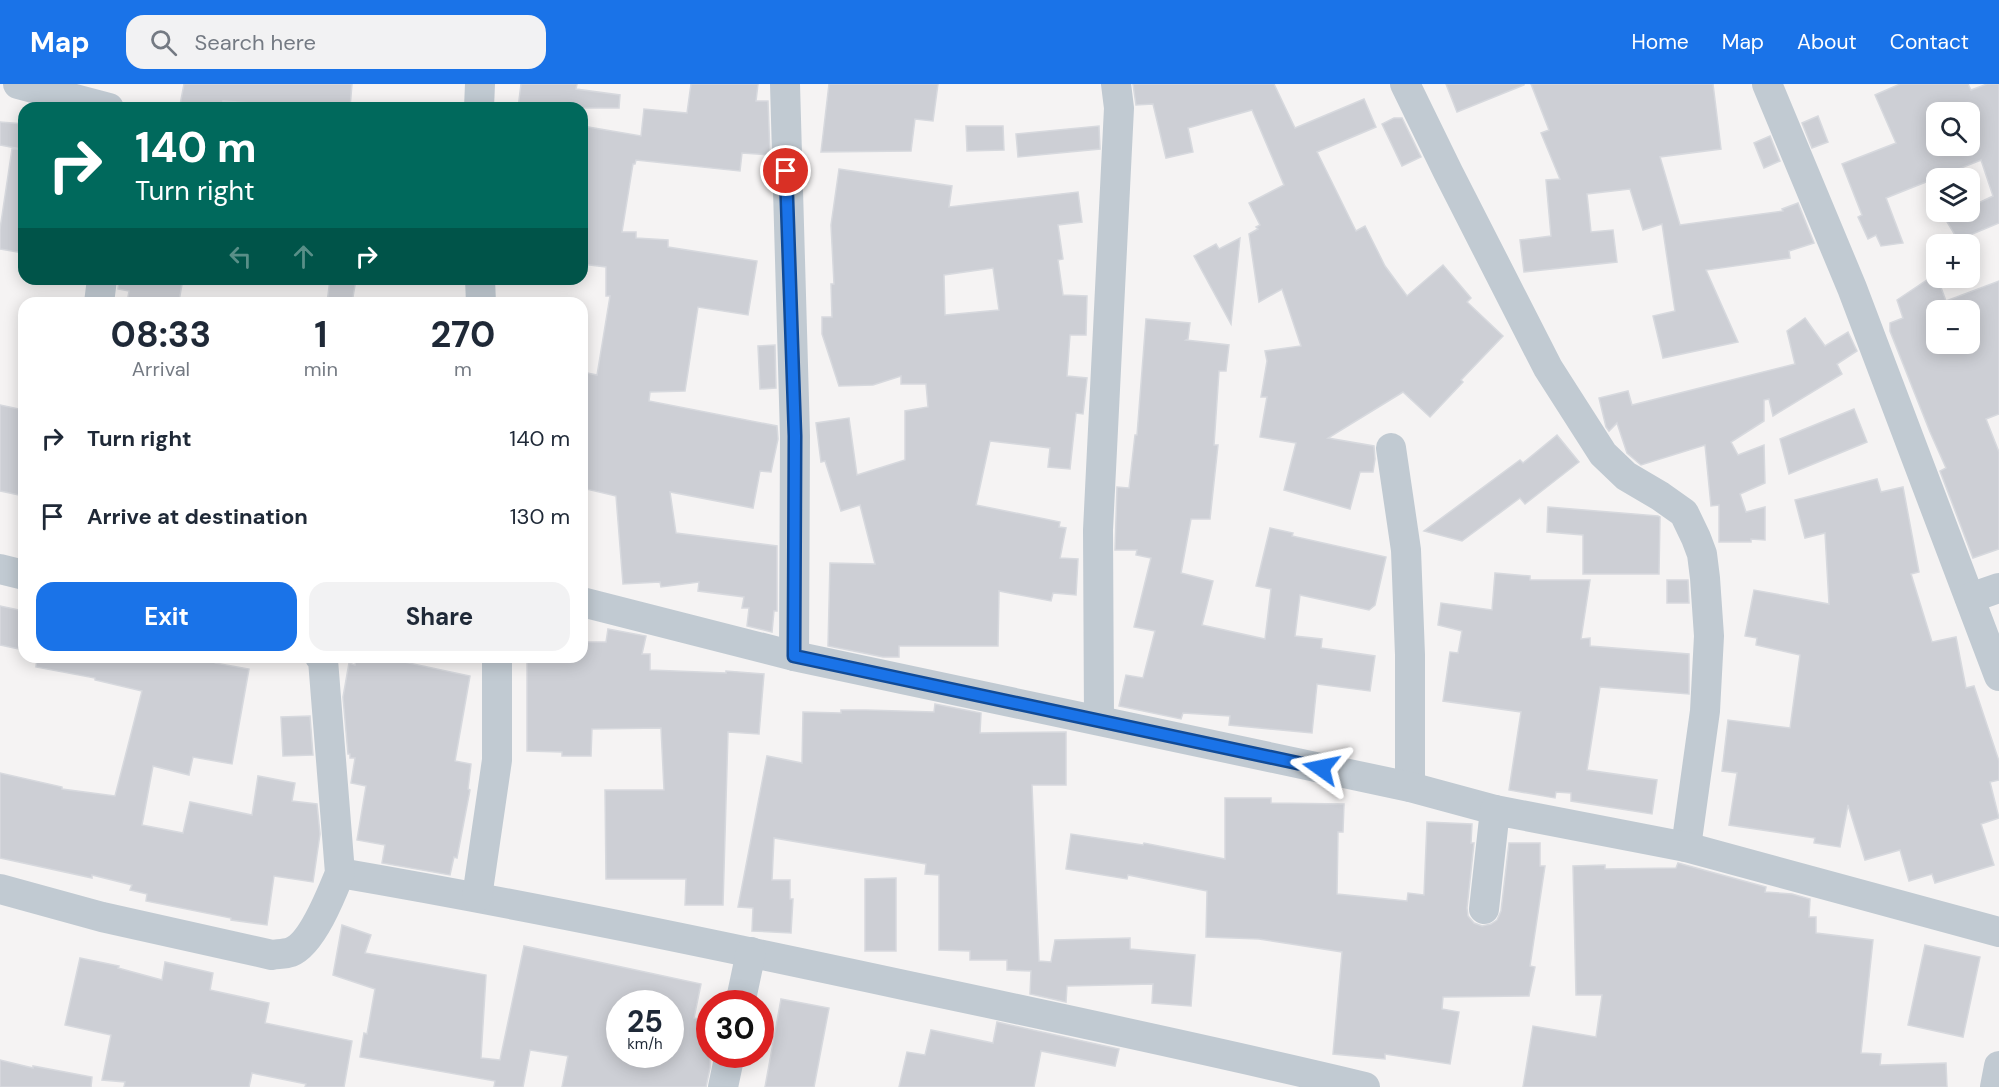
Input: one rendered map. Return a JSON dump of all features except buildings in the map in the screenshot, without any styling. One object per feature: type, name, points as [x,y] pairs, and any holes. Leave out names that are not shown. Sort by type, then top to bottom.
[{"type":"street","points":[[18,84],[86,102]]},
{"type":"street","points":[[479,102],[480,84]]},
{"type":"street","points":[[784,84],[795,436],[794,656]]},
{"type":"street","points":[[1099,720],[1098,530],[1119,120],[1116,84]]},
{"type":"street","points":[[1405,84],[1548,368],[1603,454],[1626,476],[1684,513],[1696,537],[1702,554],[1709,636],[1705,711],[1686,847]]},
{"type":"street","points":[[1767,84],[1852,288],[1999,676]]},
{"type":"street","points":[[1391,448],[1406,550],[1410,655],[1410,787]]},
{"type":"street","points":[[0,569],[18,574]]},
{"type":"street","points":[[1970,598],[1999,588]]},
{"type":"street","points":[[588,604],[794,656],[1410,787],[1495,810],[1686,847],[1999,932]]},
{"type":"street","points":[[0,889],[102,917],[272,955],[292,952],[308,937],[330,899],[340,873],[323,663]]},
{"type":"street","points":[[477,897],[497,760],[497,663]]},
{"type":"street","points":[[1484,909],[1495,810]]},
{"type":"street","points":[[340,873],[477,897],[751,952],[1192,1046],[1365,1087]]},
{"type":"street","points":[[744,990],[751,952]]},
{"type":"street","points":[[723,1087],[727,1068]]},
{"type":"route","points":[[786,171],[795,436],[794,656],[1321,768]]}]
